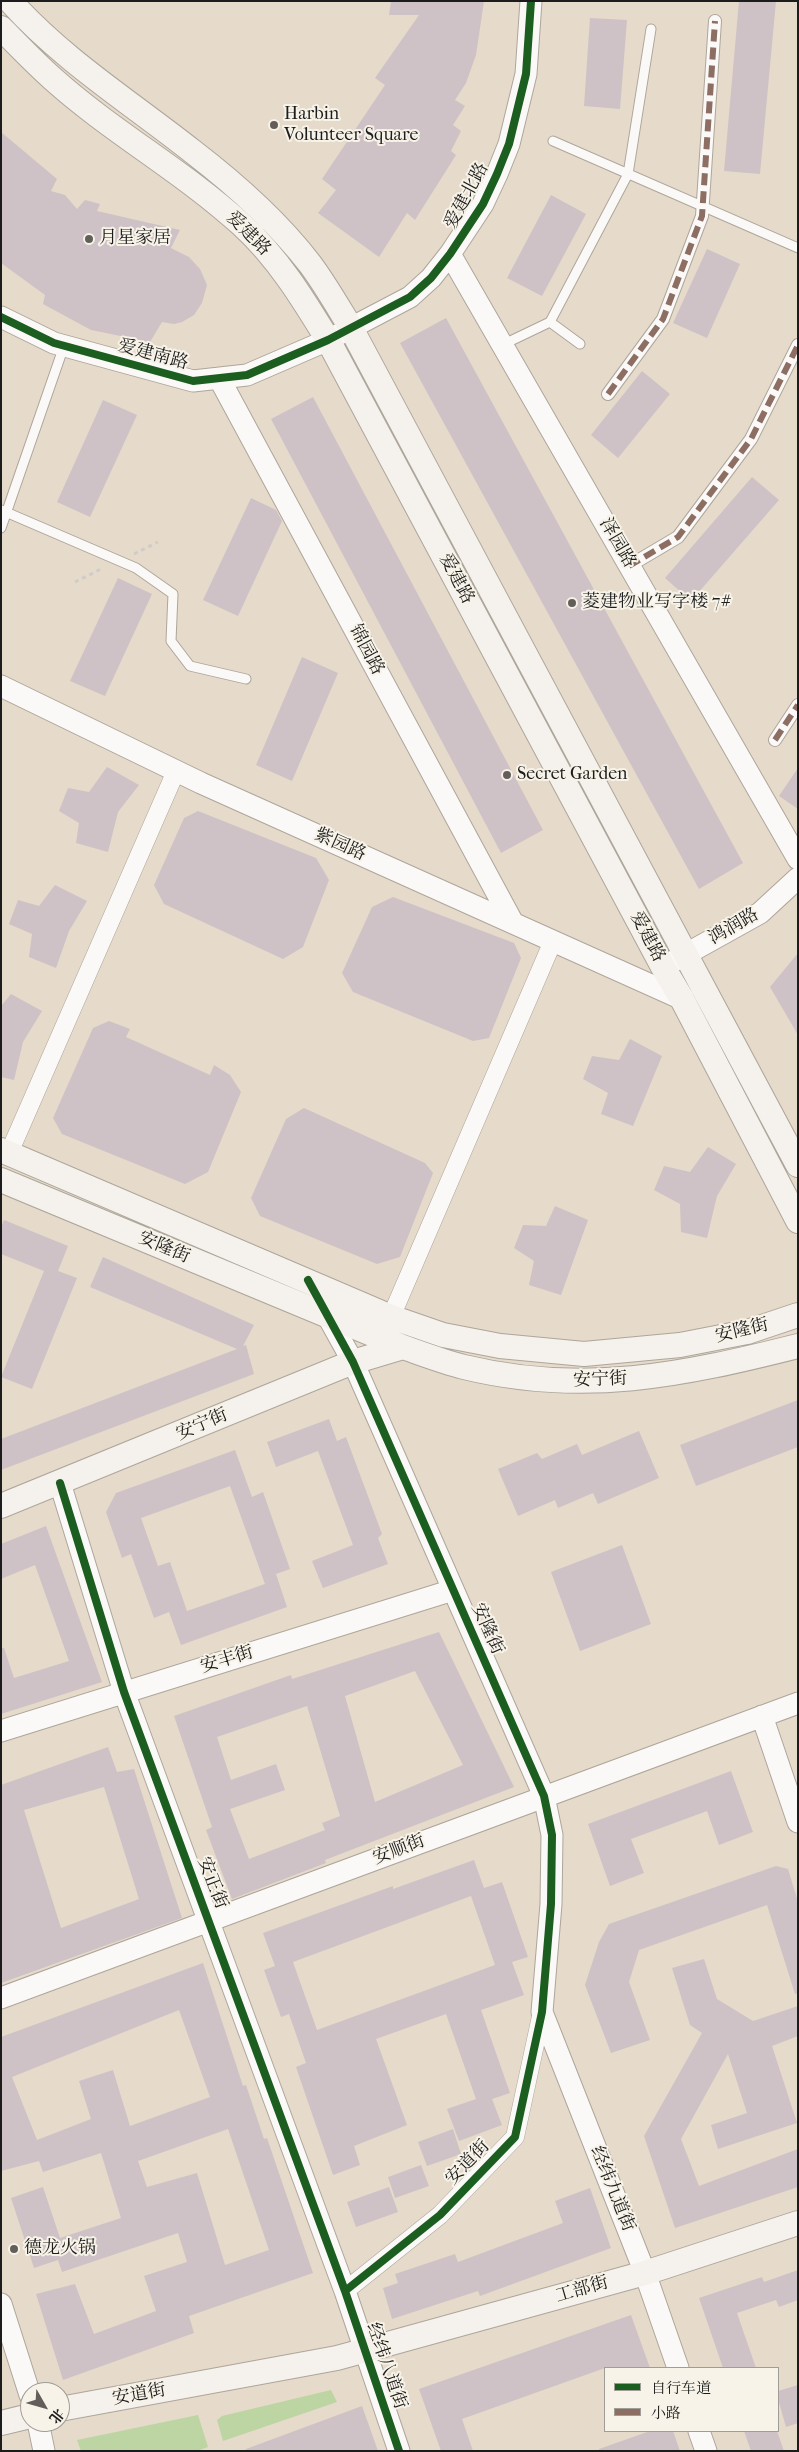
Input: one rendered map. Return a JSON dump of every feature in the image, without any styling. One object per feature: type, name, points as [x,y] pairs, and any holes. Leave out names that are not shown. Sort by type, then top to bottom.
[{"type":"main road","name":"爱建路","points":[[10,1],[70,59],[194,152],[268,217],[310,264],[351,328],[798,1165]]},
{"type":"main road","name":"爱建路","points":[[1,28],[53,79],[211,199],[243,226],[277,262],[302,297],[328,340],[663,967],[682,999],[798,1221]]},
{"type":"main road","name":"安隆街","points":[[5,1151],[391,1317],[443,1335],[500,1346],[584,1354],[680,1345],[747,1332],[798,1316]]},
{"type":"main road","name":"安隆街","points":[[1,1180],[328,1316]]},
{"type":"main road","name":"安宁街","points":[[328,1316],[403,1347],[464,1367],[531,1378],[617,1381],[708,1369],[798,1346]]},
{"type":"main road","name":"安宁街","points":[[1,1506],[60,1484],[353,1362],[403,1347]]},
{"type":"main road","name":"工部街","points":[[365,2350],[645,2273],[798,2223]]},
{"type":"main road","name":"安道街","points":[[70,2407],[337,2358],[365,2350]]},
{"type":"main road","points":[[1,2423],[20,2418]]},
{"type":"street","name":"爱建北路","points":[[328,340],[410,297],[431,278],[450,254],[483,204],[509,144],[526,74],[530,1]]},
{"type":"street","points":[[608,394],[663,319],[702,216],[715,21]]},
{"type":"street","name":"泽园路","points":[[450,254],[798,858]]},
{"type":"street","name":"爱建南路","points":[[1,317],[64,346],[194,380],[247,376],[328,340]]},
{"type":"street","points":[[630,566],[678,537],[751,439],[798,345]]},
{"type":"street","name":"锦园路","points":[[219,378],[513,923]]},
{"type":"street","name":"紫园路","points":[[1,686],[176,771],[682,999]]},
{"type":"street","points":[[775,740],[798,704]]},
{"type":"street","points":[[5,1151],[176,771]]},
{"type":"street","name":"鸿润路","points":[[663,967],[760,913],[798,878]]},
{"type":"street","points":[[391,1317],[553,941]]},
{"type":"street","name":"安隆街","points":[[308,1280],[353,1362],[544,1796],[552,1835],[551,1904],[542,2012]]},
{"type":"street","name":"安正街","points":[[60,1484],[124,1692],[210,1920],[345,2291]]},
{"type":"street","name":"安丰街","points":[[1,1731],[453,1590]]},
{"type":"street","name":"安顺街","points":[[1,1998],[798,1703]]},
{"type":"street","points":[[762,1716],[798,1822]]},
{"type":"street","name":"经纬九道街","points":[[542,2012],[645,2273],[678,2367]]},
{"type":"street","name":"安道街","points":[[345,2291],[440,2215],[514,2137],[542,2012]]},
{"type":"street","name":"经纬八道街","points":[[345,2291],[399,2451]]},
{"type":"street","points":[[1,2304],[26,2382]]},
{"type":"street","points":[[40,2432],[44,2451]]},
{"type":"street","points":[[699,2432],[706,2451]]},
{"type":"lane","points":[[502,345],[550,322],[628,174],[651,29]]},
{"type":"lane","points":[[553,141],[798,248]]},
{"type":"lane","points":[[550,322],[580,344]]},
{"type":"lane","points":[[1,528],[4,511],[64,346]]},
{"type":"lane","points":[[4,511],[136,568],[173,594],[171,641],[190,666],[246,679]]},
{"type":"green space","points":[[331,2390],[337,2402],[223,2441],[217,2420],[222,2416]]},
{"type":"green space","points":[[198,2415],[208,2447],[197,2451],[81,2451],[77,2440]]},
{"type":"building","points":[[391,1],[484,1],[476,55],[466,83],[455,100],[465,106],[453,125],[461,131],[451,151],[456,155],[415,220],[407,213],[379,257],[318,213],[336,190],[322,179],[385,85],[375,78],[419,15],[389,15]]},
{"type":"building","points":[[739,1],[776,1],[760,174],[724,171]]},
{"type":"building","points":[[590,18],[627,20],[620,109],[584,106]]},
{"type":"building","name":"月星家居","points":[[1,132],[57,179],[51,191],[65,195],[77,209],[85,200],[100,204],[97,211],[180,230],[171,248],[189,257],[200,269],[207,285],[202,303],[194,315],[174,324],[162,322],[150,342],[91,330],[43,304],[45,295],[1,263]]},
{"type":"building","points":[[551,195],[586,214],[542,296],[507,278]]},
{"type":"building","points":[[707,249],[740,264],[707,338],[673,323]]},
{"type":"building","name":"菱建物业写字楼 7#","points":[[446,318],[743,863],[699,889],[400,343]]},
{"type":"building","points":[[642,371],[670,394],[618,458],[591,435]]},
{"type":"building","points":[[313,397],[543,830],[501,853],[271,419]]},
{"type":"building","points":[[103,400],[137,415],[90,517],[57,502]]},
{"type":"building","points":[[752,477],[779,500],[691,601],[665,578]]},
{"type":"building","points":[[251,498],[276,510],[282,521],[238,616],[203,600]]},
{"type":"building","points":[[118,578],[152,594],[105,696],[70,681]]},
{"type":"building","points":[[302,657],[338,673],[292,781],[256,765]]},
{"type":"building","points":[[107,767],[139,785],[118,812],[108,852],[76,843],[79,823],[59,811],[68,788],[89,792]]},
{"type":"building","points":[[798,768],[798,809],[779,796]]},
{"type":"building","points":[[198,811],[316,858],[329,880],[303,947],[283,959],[164,904],[154,885],[184,818]]},
{"type":"building","points":[[55,885],[87,901],[69,931],[56,968],[29,957],[32,934],[9,924],[18,900],[39,906]]},
{"type":"building","points":[[393,897],[514,943],[521,958],[489,1038],[473,1041],[353,992],[342,973],[372,907]]},
{"type":"building","points":[[798,953],[798,1035],[770,987]]},
{"type":"building","points":[[11,994],[42,1011],[23,1042],[14,1080],[1,1077],[1,1006]]},
{"type":"building","points":[[109,1021],[130,1029],[126,1037],[210,1075],[214,1065],[230,1075],[241,1092],[208,1172],[185,1184],[62,1134],[53,1118],[93,1028]]},
{"type":"building","points":[[630,1039],[662,1056],[633,1126],[601,1114],[608,1093],[583,1079],[592,1056],[619,1060]]},
{"type":"building","points":[[304,1108],[425,1163],[433,1173],[400,1257],[377,1264],[260,1216],[251,1198],[286,1119]]},
{"type":"building","points":[[708,1147],[736,1164],[717,1196],[707,1238],[681,1232],[680,1204],[654,1190],[664,1166],[690,1172]]},
{"type":"building","points":[[555,1206],[588,1220],[561,1295],[529,1285],[534,1261],[514,1248],[523,1225],[546,1226]]},
{"type":"building","points":[[4,1220],[68,1246],[58,1271],[77,1278],[32,1389],[1,1377],[44,1271],[1,1254],[1,1228]]},
{"type":"building","points":[[103,1257],[254,1325],[243,1346],[246,1345],[254,1374],[1,1470],[1,1439],[237,1349],[90,1287]]},
{"type":"building","points":[[798,1400],[798,1447],[696,1486],[680,1445]]},
{"type":"building","points":[[329,1419],[337,1441],[346,1437],[382,1534],[378,1538],[388,1564],[323,1588],[312,1561],[353,1545],[318,1451],[276,1467],[267,1442]]},
{"type":"building","points":[[639,1431],[659,1478],[598,1504],[593,1493],[558,1508],[555,1500],[518,1516],[498,1469],[537,1453],[542,1459],[577,1444],[582,1455]]},
{"type":"building","points":[[235,1450],[252,1497],[263,1492],[290,1569],[276,1574],[287,1607],[181,1645],[169,1612],[154,1618],[131,1554],[122,1558],[106,1512],[116,1493]],"holes":[[[230,1486],[265,1584],[187,1611],[170,1562],[158,1566],[141,1518]]]},
{"type":"building","points":[[46,1526],[102,1682],[1,1714],[1,1648],[4,1648],[14,1678],[69,1661],[35,1565],[1,1579],[1,1544]]},
{"type":"building","points":[[622,1545],[651,1624],[580,1651],[551,1572]]},
{"type":"building","points":[[439,1632],[514,1787],[325,1860],[326,1863],[232,1899],[206,1830],[212,1827],[174,1716],[291,1675],[292,1679]],"holes":[[[415,1671],[463,1765],[375,1802],[345,1696]],[[307,1706],[340,1816],[322,1823],[325,1830],[249,1859],[230,1809],[285,1790],[276,1764],[231,1780],[217,1737]]]},
{"type":"building","points":[[108,1747],[117,1772],[134,1769],[182,1918],[1,1983],[1,1785]],"holes":[[[104,1787],[139,1899],[61,1928],[24,1810]]]},
{"type":"building","points":[[731,1771],[753,1832],[719,1845],[707,1811],[631,1839],[644,1873],[610,1886],[588,1824]]},
{"type":"building","points":[[474,1860],[484,1888],[502,1882],[528,1957],[512,1962],[524,1995],[481,2010],[510,2093],[492,2099],[502,2125],[459,2141],[447,2109],[476,2099],[446,2014],[376,2039],[407,2125],[354,2146],[360,2165],[333,2175],[296,2067],[306,2063],[289,2014],[281,2017],[264,1970],[275,1966],[263,1933],[393,1886],[393,1889]],"holes":[[[471,1896],[495,1965],[317,2030],[293,1962]]]},
{"type":"building","points":[[776,1866],[788,1869],[798,1902],[798,1993],[795,1994],[767,1905],[639,1950],[629,1982],[650,2040],[611,2053],[585,1985],[599,1942],[609,1924]]},
{"type":"building","points":[[704,1959],[717,1999],[753,2021],[798,2006],[798,2036],[772,2046],[797,2123],[718,2149],[711,2125],[747,2113],[728,2054],[681,2139],[699,2186],[798,2149],[798,2187],[675,2228],[644,2136],[702,2033],[690,2025],[672,1968]]},
{"type":"building","points":[[203,1963],[243,2086],[246,2085],[264,2139],[267,2138],[313,2273],[189,2316],[194,2333],[63,2380],[36,2294],[75,2284],[94,2334],[156,2311],[144,2276],[187,2262],[178,2233],[62,2272],[58,2260],[34,2268],[11,2198],[43,2187],[60,2238],[121,2218],[101,2153],[43,2172],[39,2161],[1,2171],[1,2037]],"holes":[[[179,2010],[210,2097],[130,2126],[113,2070],[79,2081],[91,2119],[37,2140],[12,2077]],[[228,2129],[269,2250],[225,2265],[197,2173],[147,2187],[138,2161]]]},
{"type":"building","points":[[453,2129],[461,2154],[427,2166],[418,2142]]},
{"type":"building","points":[[421,2165],[429,2186],[395,2198],[388,2177]]},
{"type":"building","points":[[389,2187],[398,2212],[356,2227],[347,2202]]},
{"type":"building","points":[[590,2188],[611,2248],[480,2296],[478,2291],[392,2319],[383,2288],[398,2283],[395,2274],[455,2254],[458,2262],[563,2223],[555,2201]]},
{"type":"building","points":[[798,2270],[798,2300],[779,2307],[776,2300],[737,2313],[756,2367],[723,2367],[699,2298],[762,2277],[764,2282]]},
{"type":"building","points":[[631,2315],[650,2367],[604,2367],[462,2419],[473,2451],[441,2451],[419,2389]]},
{"type":"building","points":[[798,2385],[798,2423],[786,2427],[779,2402],[779,2391]]},
{"type":"building","points":[[362,2406],[378,2451],[246,2451],[246,2449]]},
{"type":"building","points":[[647,2432],[673,2432],[680,2451],[599,2451],[599,2449]]},
{"type":"building","points":[[744,2432],[777,2432],[784,2451],[751,2451]]},
{"type":"marked path","points":[[608,394],[663,319],[702,216],[715,21]]},
{"type":"marked path","points":[[629,566],[678,537],[751,439],[798,345]]},
{"type":"marked path","points":[[775,740],[798,705]]},
{"type":"cycle path","points":[[1,317],[54,343],[193,381],[247,375],[328,340],[410,297],[431,278],[450,254],[483,204],[497,174],[509,144],[526,74],[531,1]]},
{"type":"cycle path","points":[[308,1280],[353,1362],[544,1796],[552,1835],[551,1904],[542,2012],[515,2137],[440,2215],[345,2291]]},
{"type":"cycle path","points":[[60,1483],[124,1692],[345,2291],[399,2451]]},
{"type":"place","name":"Harbin Volunteer Square","points":[[274,125]]},
{"type":"place","name":"月星家居","points":[[89,239]]},
{"type":"place","name":"菱建物业写字楼 7#","points":[[572,603]]},
{"type":"place","name":"Secret Garden","points":[[507,775]]},
{"type":"place","name":"德龙火锅","points":[[14,2249]]}]
